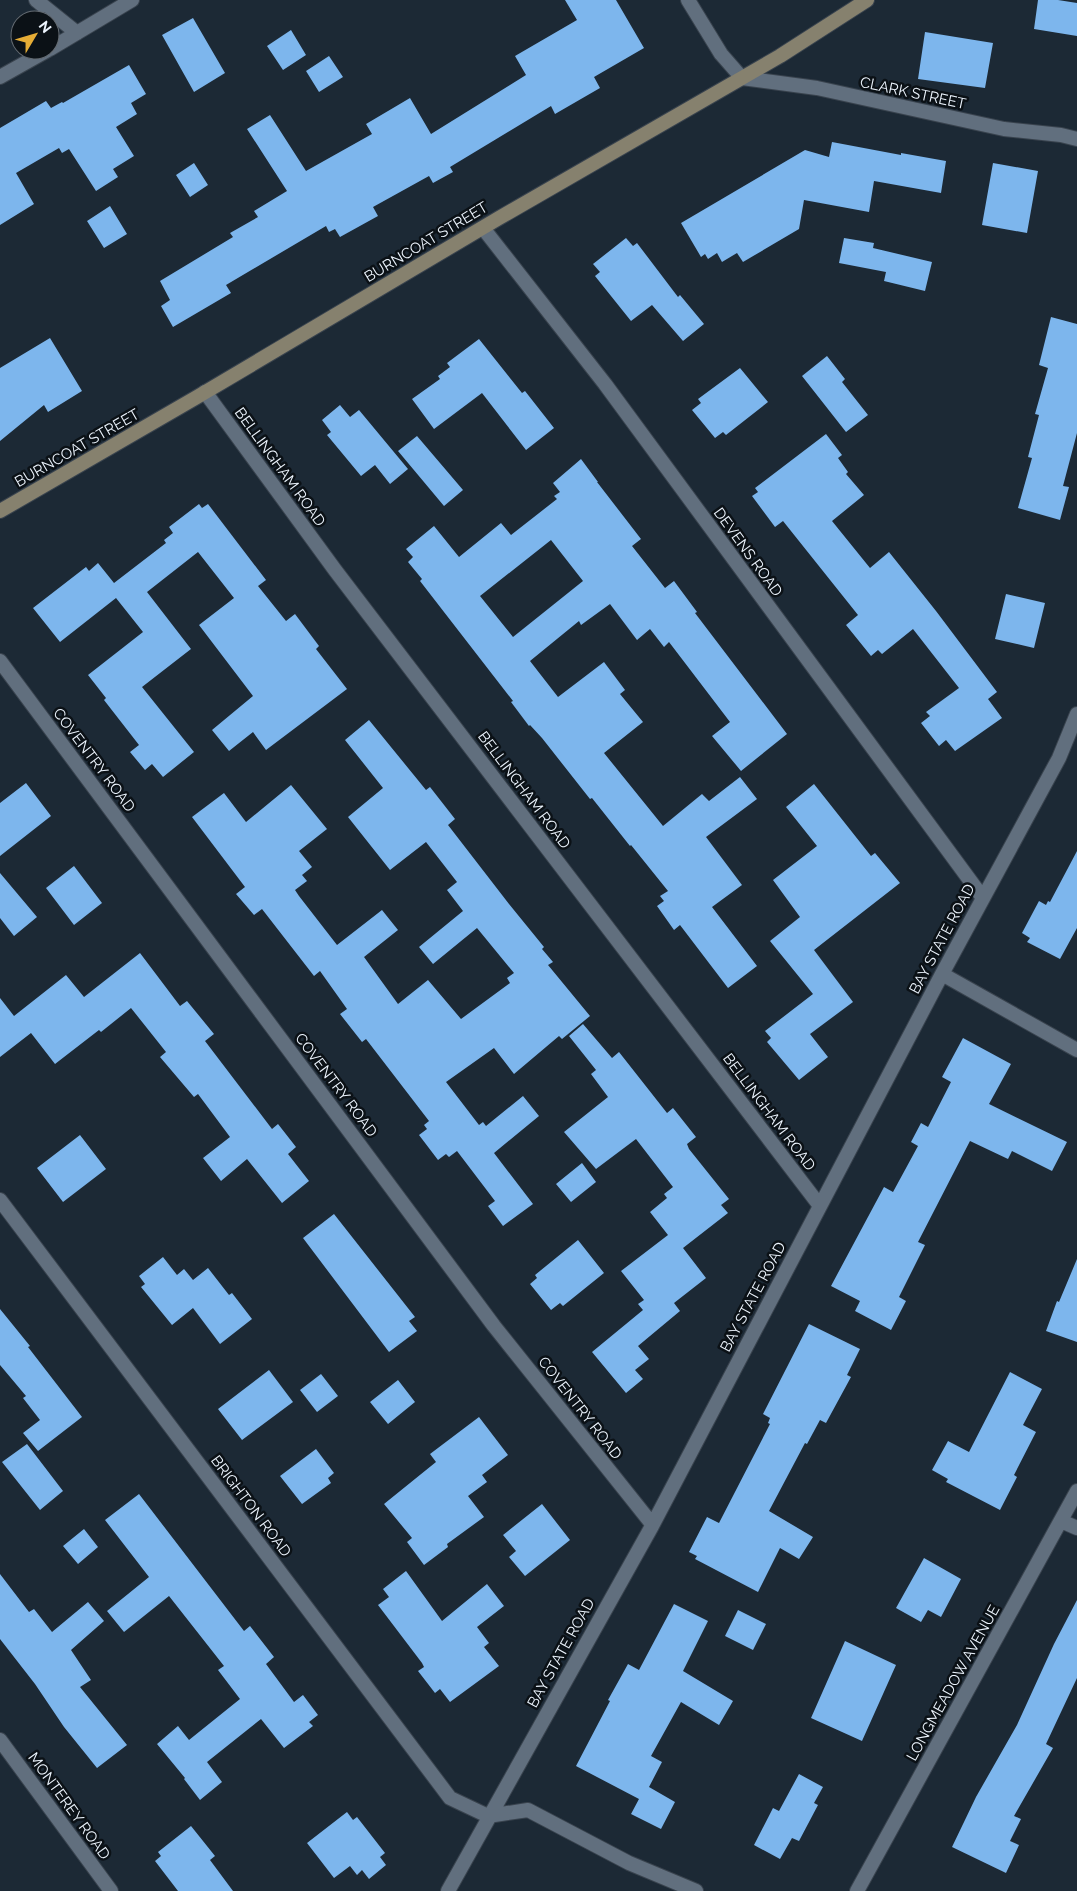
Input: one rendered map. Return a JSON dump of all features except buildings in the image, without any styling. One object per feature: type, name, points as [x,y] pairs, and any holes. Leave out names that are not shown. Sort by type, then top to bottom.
[{"type":"main road","name":"BURNCOAT STREET","points":[[0,511],[665,121],[780,56],[867,0]]},
{"type":"street","points":[[36,0],[77,33]]},
{"type":"street","points":[[60,43],[132,0]]},
{"type":"street","points":[[688,0],[722,54],[742,78]]},
{"type":"street","points":[[0,77],[31,60]]},
{"type":"street","name":"CLARK STREET","points":[[742,78],[817,88],[1004,129],[1061,135],[1077,139]]},
{"type":"street","name":"DEVENS ROAD","points":[[483,228],[605,384],[983,898]]},
{"type":"street","name":"BELLINGHAM ROAD","points":[[205,392],[335,570],[820,1206]]},
{"type":"street","name":"COVENTRY ROAD","points":[[0,661],[494,1326],[652,1524]]},
{"type":"street","name":"BAY STATE ROAD","points":[[448,1891],[652,1524],[942,974],[1059,758],[1077,714]]},
{"type":"street","points":[[942,974],[1077,1050]]},
{"type":"street","name":"BRIGHTON ROAD","points":[[0,1200],[450,1798],[488,1816]]},
{"type":"street","name":"LONGMEADOW AVENUE","points":[[857,1891],[1077,1491]]},
{"type":"street","points":[[1061,1521],[1077,1528]]},
{"type":"street","name":"MONTEREY ROAD","points":[[0,1740],[111,1891]]},
{"type":"street","points":[[488,1816],[528,1810],[629,1863],[696,1891]]}]
